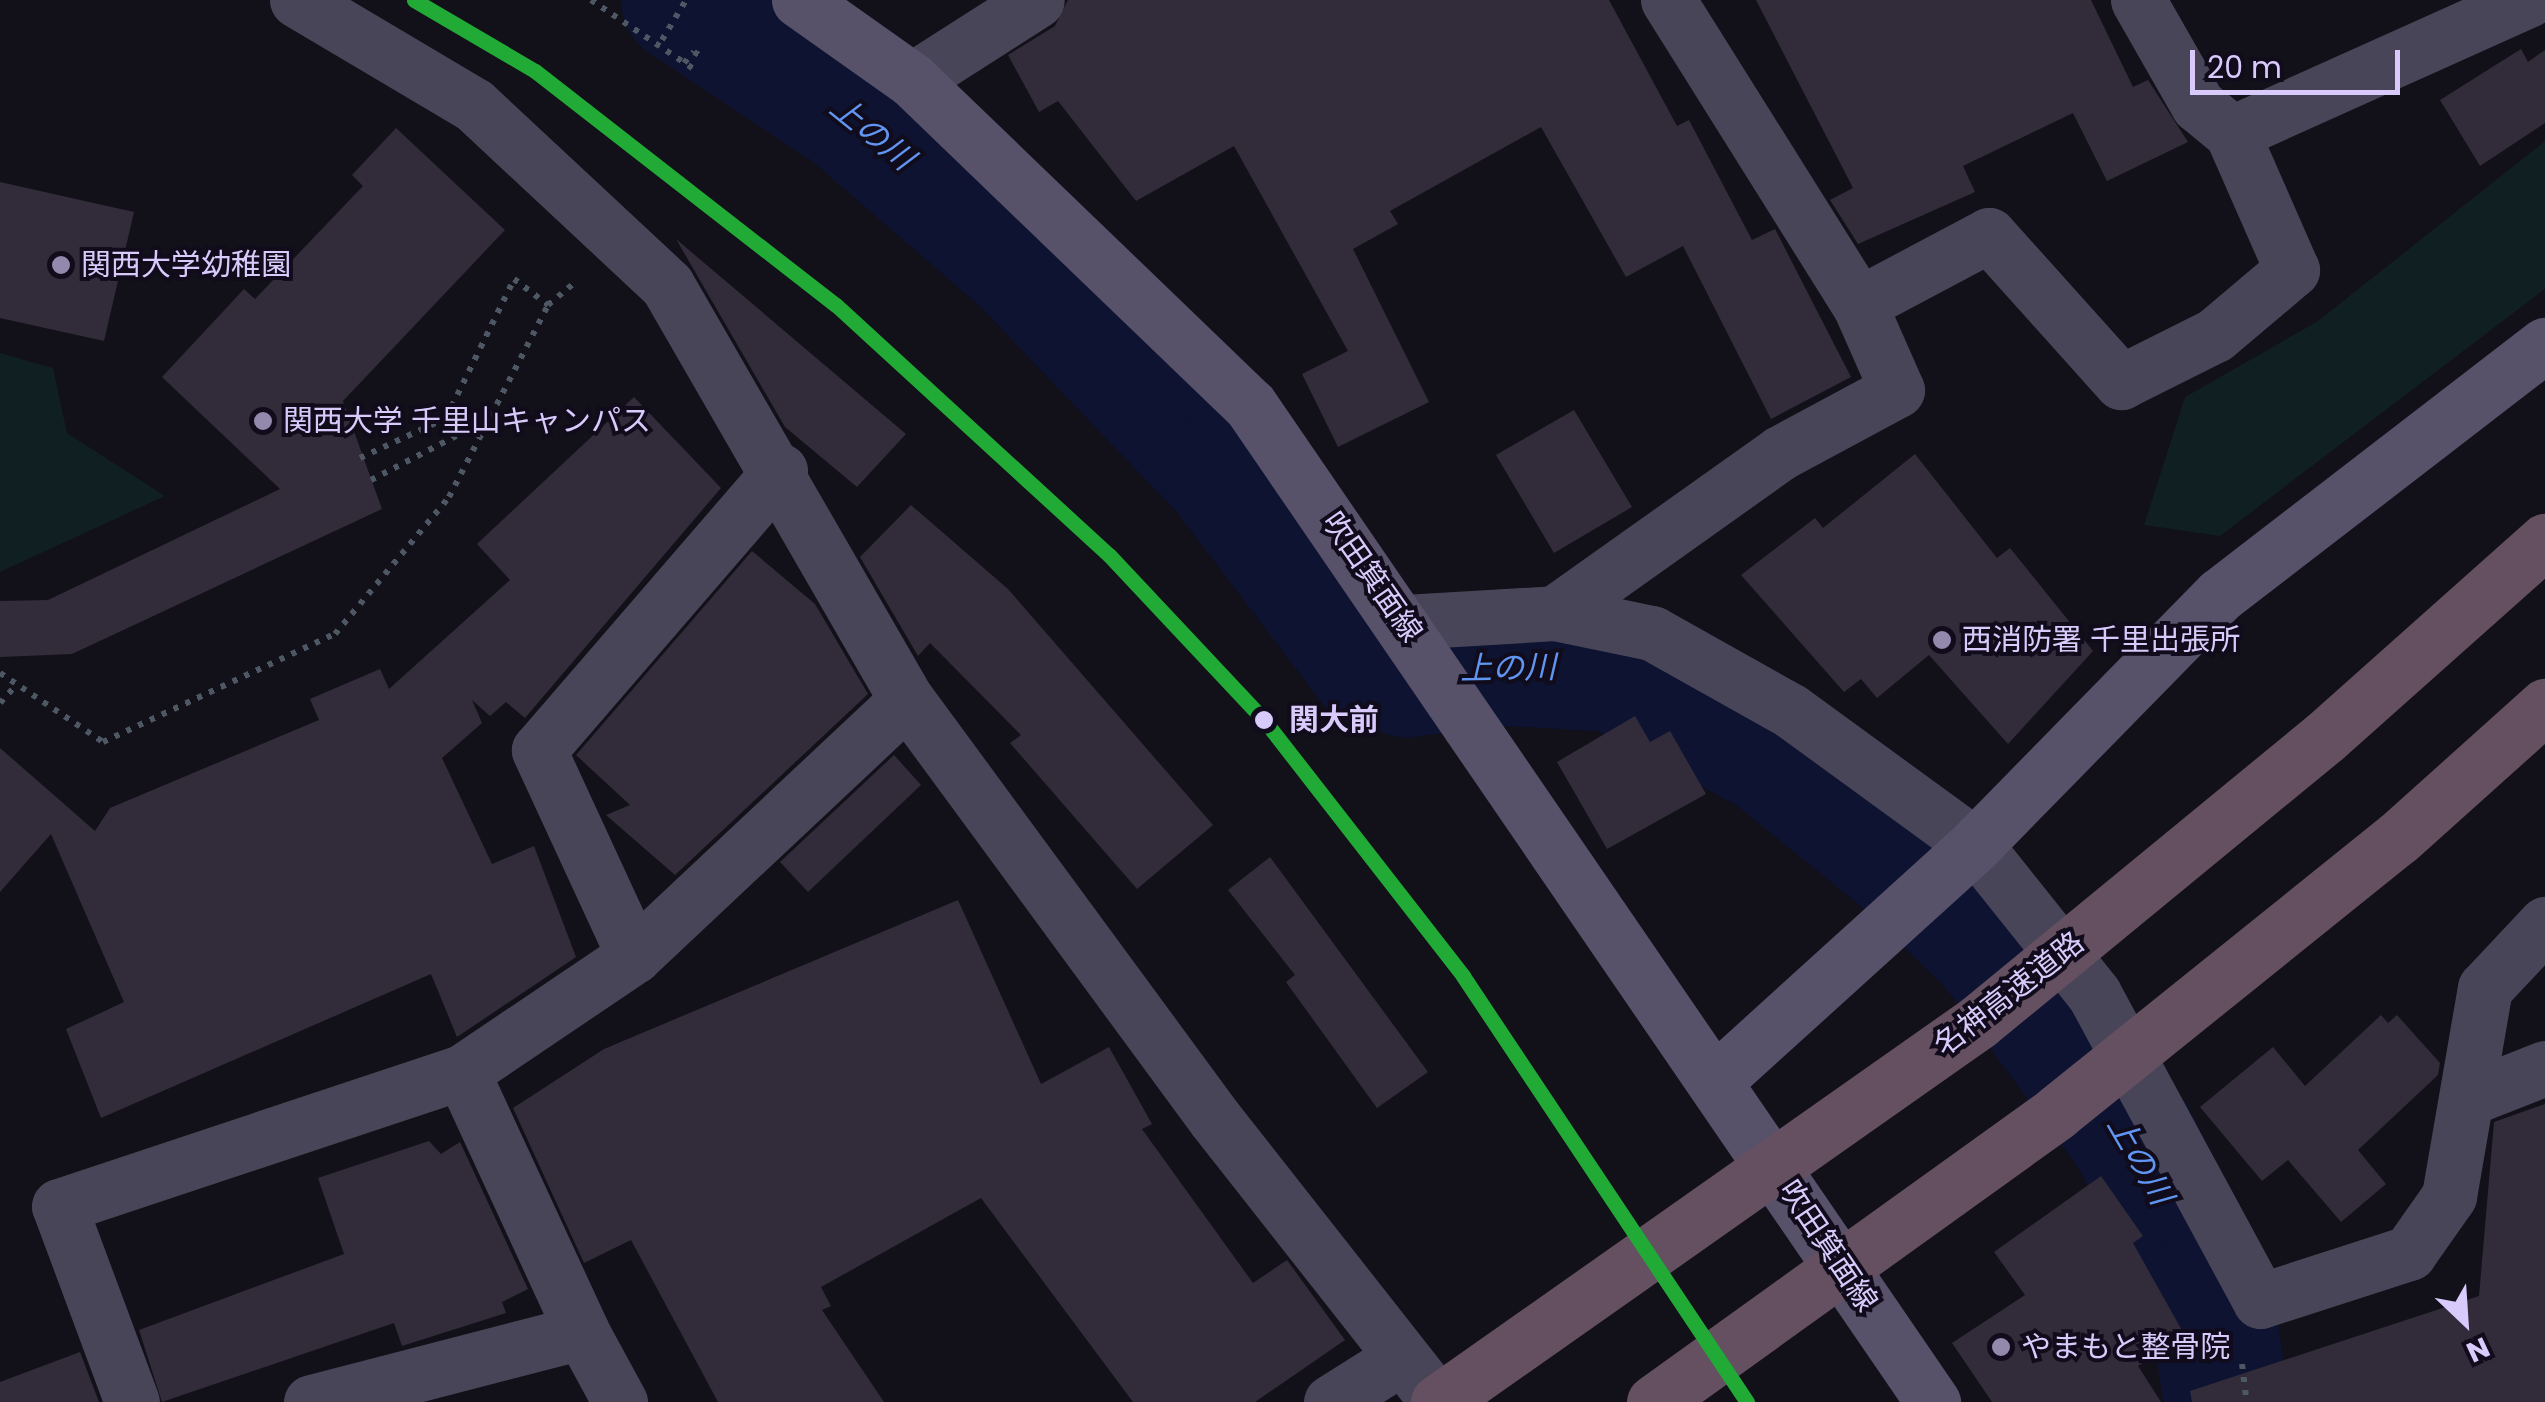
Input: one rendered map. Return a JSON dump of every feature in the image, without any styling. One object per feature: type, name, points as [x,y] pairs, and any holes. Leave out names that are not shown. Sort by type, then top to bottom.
[{"type":"highway","name":"名神高速道路","points":[[1438,1402],[1978,1022],[2325,737],[2545,541]]},
{"type":"highway","points":[[1654,1402],[2056,1112],[2398,838],[2545,706]]},
{"type":"main road","name":"吹田箕面線","points":[[799,0],[912,80],[1250,404],[1455,694],[1932,1402]]},
{"type":"main road","points":[[1716,1080],[1962,856],[2220,595],[2545,345]]},
{"type":"street","points":[[296,0],[474,104],[667,285],[780,471],[908,700],[1401,1358],[1438,1402]]},
{"type":"street","points":[[912,80],[1038,0]]},
{"type":"street","points":[[1554,613],[1780,453],[1896,390],[1860,304],[1668,0]]},
{"type":"street","points":[[1860,304],[1990,236],[2121,382],[2214,334],[2292,270],[2232,133],[2198,105],[2138,0]]},
{"type":"street","points":[[2232,133],[2528,0]]},
{"type":"street","points":[[634,956],[539,750],[780,471]]},
{"type":"street","points":[[1411,633],[1554,613],[1652,633],[1754,688],[1962,856],[2094,994],[2260,1301],[2335,1283],[2409,1253],[2449,1196],[2486,988],[2545,924]]},
{"type":"street","points":[[132,1402],[59,1206],[462,1072],[634,956],[908,700]]},
{"type":"street","points":[[2469,1098],[2545,1068]]},
{"type":"street","points":[[462,1072],[582,1332],[620,1402]]},
{"type":"street","points":[[312,1402],[582,1332]]},
{"type":"street","points":[[1331,1402],[1401,1358]]},
{"type":"path","points":[[590,0],[662,40],[695,70]]},
{"type":"path","points":[[662,40],[686,0]]},
{"type":"path","points":[[684,63],[694,52],[704,58]]},
{"type":"path","points":[[360,458],[446,418],[514,280],[548,305]]},
{"type":"path","points":[[0,673],[103,742],[335,634],[449,497],[531,337]]},
{"type":"path","points":[[370,480],[488,420]]},
{"type":"path","points":[[0,704],[17,684]]},
{"type":"shaded area","points":[[2545,141],[2545,289],[2220,536],[2144,525],[2185,397],[2318,321]]},
{"type":"shaded area","points":[[0,353],[53,368],[67,433],[165,496],[0,572]]},
{"type":"building","points":[[1068,0],[1609,0],[1677,126],[1689,120],[1752,240],[1775,229],[1851,377],[1771,419],[1683,246],[1626,277],[1541,127],[1390,211],[1398,224],[1353,249],[1429,402],[1338,447],[1302,374],[1348,351],[1234,146],[1136,201],[1058,101],[1039,112],[1008,55],[1055,26]]},
{"type":"building","points":[[1756,0],[2091,0],[2133,87],[2148,80],[2188,142],[2107,181],[2073,113],[1963,166],[1975,192],[1858,244],[1830,200],[1853,188]]},
{"type":"building","points":[[2521,49],[2528,62],[2545,50],[2545,123],[2480,166],[2440,100]]},
{"type":"building","points":[[396,128],[505,230],[343,401],[382,509],[72,654],[0,657],[0,601],[48,600],[280,489],[162,377],[244,289],[255,299],[363,186],[352,175]]},
{"type":"building","name":"関西大学幼稚園","points":[[0,182],[134,212],[104,341],[0,318]]},
{"type":"building","points":[[676,239],[906,434],[857,487],[785,427]]},
{"type":"building","points":[[634,397],[721,488],[525,718],[506,702],[490,716],[472,700],[482,723],[442,758],[492,864],[534,846],[576,957],[457,1037],[431,974],[101,1118],[66,1029],[124,1002],[51,834],[0,892],[0,748],[95,831],[110,808],[319,720],[310,699],[380,669],[389,689],[510,580],[477,544]]},
{"type":"building","points":[[1574,410],[1632,507],[1554,553],[1496,455]]},
{"type":"building","name":"西消防署 千里出張所","points":[[1915,454],[1997,558],[2010,548],[2093,651],[2008,744],[1929,655],[1877,698],[1861,679],[1844,692],[1741,575],[1815,518],[1823,528]]},
{"type":"building","points":[[911,505],[1008,589],[1213,825],[1137,889],[1010,743],[1021,735],[930,643],[918,656],[860,557]]},
{"type":"building","points":[[752,551],[815,604],[868,694],[675,875],[606,815],[630,805],[576,755]]},
{"type":"building","points":[[1635,716],[1650,742],[1670,731],[1706,794],[1607,849],[1557,762]]},
{"type":"building","points":[[894,755],[921,785],[808,892],[780,862]]},
{"type":"building","points":[[1270,857],[1428,1072],[1377,1108],[1286,982],[1295,975],[1228,890]]},
{"type":"building","points":[[958,900],[1041,1084],[1109,1047],[1152,1124],[1142,1129],[1253,1283],[1287,1260],[1345,1340],[1255,1402],[1133,1402],[981,1198],[821,1287],[831,1306],[822,1310],[884,1402],[718,1402],[631,1240],[584,1263],[513,1108],[604,1049]]},
{"type":"building","points":[[2381,1015],[2388,1023],[2397,1015],[2440,1063],[2438,1075],[2358,1150],[2386,1184],[2341,1222],[2288,1160],[2262,1181],[2200,1107],[2273,1047],[2305,1086]]},
{"type":"building","points":[[2545,1104],[2545,1402],[2192,1402],[2190,1391],[2479,1296],[2494,1122]]},
{"type":"building","points":[[429,1141],[441,1154],[460,1142],[528,1289],[502,1302],[506,1313],[402,1346],[394,1323],[162,1402],[139,1330],[344,1254],[318,1178]]},
{"type":"building","points":[[2101,1176],[2143,1236],[2133,1243],[2184,1334],[2138,1366],[2161,1402],[1992,1402],[1952,1343],[2025,1295],[1994,1252]]},
{"type":"building","points":[[80,1352],[99,1402],[0,1402],[0,1382]]},
{"type":"waterway","name":"上の川","points":[[683,0],[851,112],[1022,260],[1223,470],[1370,663],[1407,674],[1506,663],[1615,669],[1770,752],[1902,859],[1990,943],[2133,1137],[2209,1287],[2226,1402]]},
{"type":"transit line","points":[[414,0],[535,71],[836,305],[1109,555],[1264,720],[1463,976],[1747,1402]]},
{"type":"place","name":"関西大学幼稚園","points":[[61,265]]},
{"type":"place","name":"関西大学 千里山キャンパス","points":[[263,421]]},
{"type":"place","name":"西消防署 千里出張所","points":[[1942,640]]},
{"type":"place","name":"関大前","points":[[1264,720]]},
{"type":"place","name":"やまもと整骨院","points":[[2001,1347]]}]
